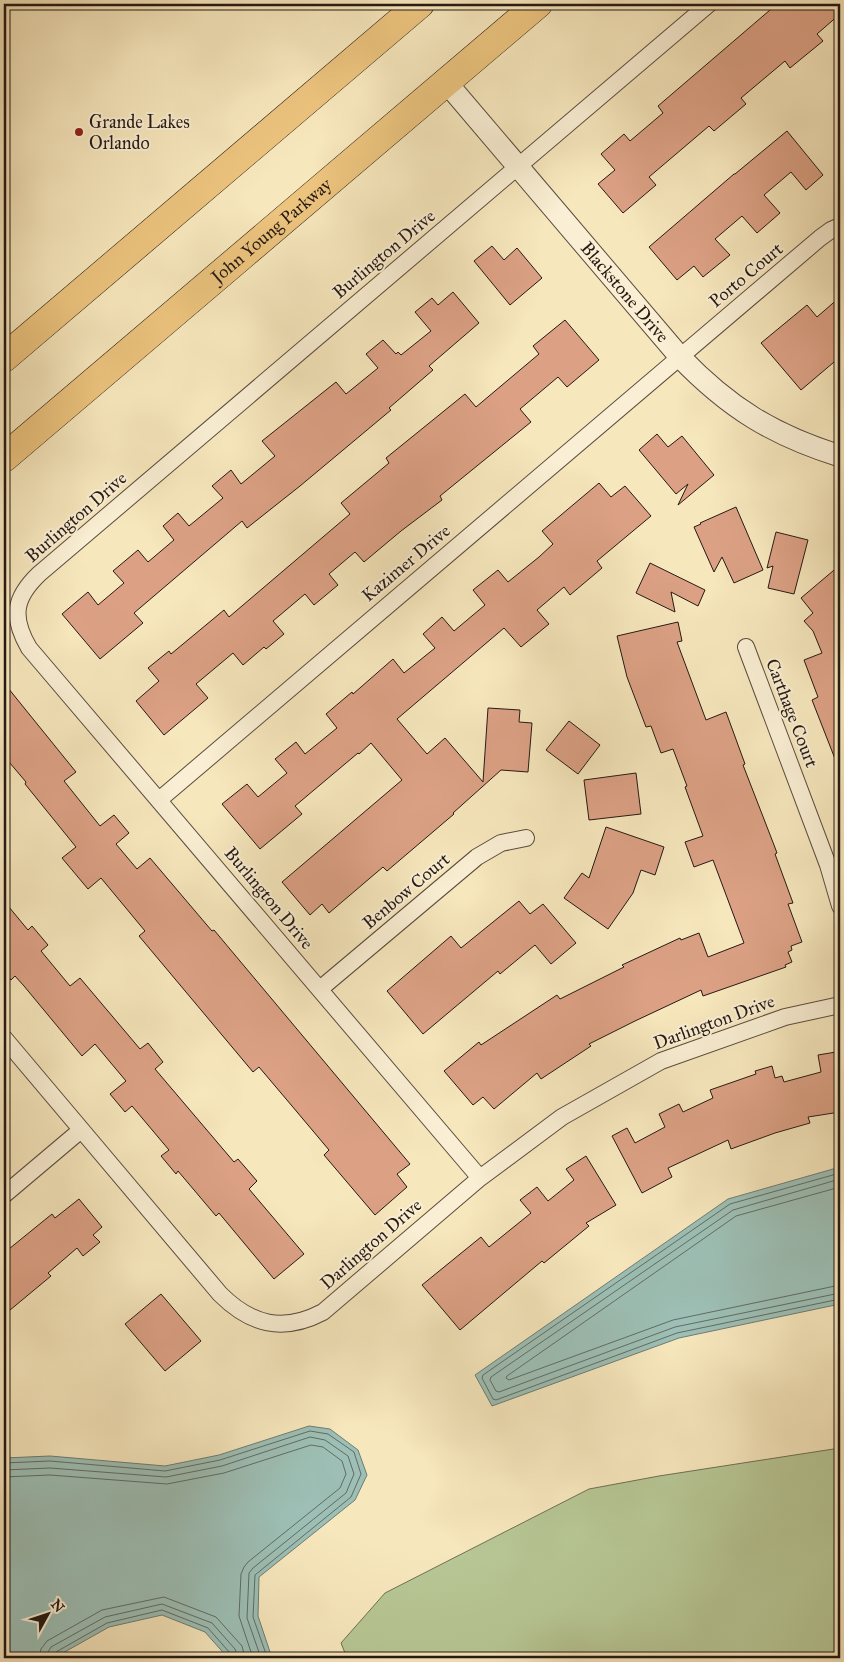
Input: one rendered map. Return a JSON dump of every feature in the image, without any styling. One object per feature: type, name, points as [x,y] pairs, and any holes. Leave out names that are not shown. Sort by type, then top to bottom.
[{"type":"highway","points":[[4,358],[420,4]]},
{"type":"highway","name":"John Young Parkway","points":[[4,458],[538,4]]},
{"type":"street","name":"Burlington Drive","points":[[480,1178],[29,648],[19,629],[19,600],[24,590],[54,561],[709,4]]},
{"type":"street","name":"Blackstone Drive","points":[[446,82],[680,357],[716,393],[758,422],[801,442],[840,456]]},
{"type":"street","name":"Porto Court","points":[[680,357],[820,238],[840,226]]},
{"type":"street","name":"Kazimer Drive","points":[[159,800],[680,357]]},
{"type":"street","name":"Carthage Court","points":[[746,647],[828,865],[840,906]]},
{"type":"street","name":"Benbow Court","points":[[320,989],[477,857],[501,843],[526,838]]},
{"type":"street","name":"Darlington Drive","points":[[4,1038],[220,1294],[239,1312],[262,1322],[275,1324],[300,1322],[323,1312],[480,1178],[562,1117],[661,1061],[785,1017],[840,1005]]},
{"type":"street","points":[[4,1195],[81,1130]]},
{"type":"green space","points":[[840,1448],[840,1658],[347,1658],[341,1643],[385,1593],[589,1489],[659,1476]]},
{"type":"water","points":[[840,1167],[840,1304],[679,1338],[492,1406],[475,1375],[728,1199]]},
{"type":"water","points":[[309,1426],[330,1429],[358,1450],[367,1475],[355,1500],[259,1577],[258,1616],[270,1652],[277,1658],[228,1658],[205,1632],[162,1615],[109,1627],[54,1658],[4,1658],[4,1458],[50,1456],[165,1466],[219,1455]]},
{"type":"building","points":[[777,4],[840,4],[840,14],[817,34],[823,41],[790,68],[785,61],[741,98],[746,104],[714,131],[709,126],[649,177],[656,185],[623,213],[598,184],[615,170],[601,154],[624,134],[630,141],[663,113],[658,106]]},
{"type":"building","points":[[787,131],[823,175],[806,190],[791,172],[764,195],[780,213],[757,233],[742,216],[715,239],[730,255],[703,277],[694,266],[677,280],[649,247]]},
{"type":"building","points":[[492,246],[504,260],[517,248],[542,278],[510,305],[474,261]]},
{"type":"building","points":[[453,292],[479,323],[429,366],[433,370],[389,408],[391,410],[247,528],[242,521],[134,613],[143,623],[100,659],[62,614],[88,592],[98,605],[124,583],[113,571],[138,550],[148,562],[174,540],[163,526],[178,513],[189,526],[223,498],[212,486],[231,470],[241,484],[275,456],[262,441],[336,382],[346,394],[378,368],[366,354],[383,340],[396,354],[398,352],[401,355],[431,331],[415,312],[432,298],[438,305]]},
{"type":"building","points":[[840,297],[840,357],[801,390],[761,343],[807,305],[817,317]]},
{"type":"building","points":[[565,320],[599,360],[567,387],[558,377],[520,409],[531,422],[440,496],[442,500],[364,562],[355,552],[329,574],[338,585],[314,605],[305,594],[273,621],[284,634],[266,649],[264,647],[243,665],[233,653],[196,684],[208,698],[164,735],[136,701],[159,681],[148,668],[169,651],[171,654],[224,610],[229,617],[350,514],[341,503],[389,463],[386,458],[465,394],[476,407],[539,354],[533,346]]},
{"type":"building","points":[[657,434],[668,447],[682,436],[714,475],[678,505],[688,484],[676,494],[639,450]]},
{"type":"building","points":[[599,483],[611,497],[625,486],[651,516],[597,561],[602,568],[570,595],[564,587],[537,610],[549,624],[521,647],[504,628],[397,719],[427,754],[445,738],[483,782],[488,708],[520,710],[519,722],[532,723],[528,772],[501,770],[454,814],[387,871],[383,867],[329,913],[322,904],[310,915],[282,882],[402,780],[371,743],[295,806],[302,814],[260,849],[222,804],[247,784],[258,797],[287,773],[275,759],[296,742],[305,754],[337,728],[326,714],[352,692],[353,694],[393,659],[404,673],[435,648],[423,634],[442,617],[454,631],[485,605],[473,590],[498,570],[508,582],[539,557],[553,544],[542,531]]},
{"type":"building","points":[[736,507],[763,570],[734,583],[722,557],[714,572],[694,527]]},
{"type":"building","points":[[776,532],[808,540],[794,594],[768,588],[773,566],[767,568]]},
{"type":"building","points":[[650,563],[705,590],[698,606],[671,592],[675,612],[636,593]]},
{"type":"building","points":[[840,565],[839,769],[812,700],[818,697],[804,660],[822,653],[813,631],[804,621],[813,613],[801,598]]},
{"type":"building","points":[[678,622],[682,641],[677,642],[706,720],[726,712],[745,764],[743,765],[777,853],[775,854],[793,903],[788,904],[802,942],[791,946],[792,950],[788,952],[792,962],[785,965],[786,967],[703,996],[701,990],[589,1044],[591,1046],[541,1079],[537,1073],[494,1109],[483,1097],[473,1105],[444,1071],[479,1042],[481,1045],[557,995],[560,999],[624,967],[622,965],[680,938],[681,940],[699,933],[708,957],[744,943],[713,860],[694,867],[685,842],[703,836],[685,787],[687,786],[673,749],[661,753],[651,726],[646,727],[627,677],[617,636]]},
{"type":"building","points":[[4,683],[76,772],[64,781],[100,826],[114,815],[129,833],[116,844],[137,869],[150,858],[212,931],[214,930],[410,1164],[397,1174],[407,1187],[375,1215],[324,1155],[329,1150],[292,1106],[259,1067],[253,1072],[139,936],[145,931],[101,878],[88,889],[62,858],[76,847],[4,756]]},
{"type":"building","points":[[569,721],[600,745],[578,774],[546,750]]},
{"type":"building","points":[[636,773],[641,814],[589,820],[584,780]]},
{"type":"building","points":[[606,827],[664,847],[655,875],[641,870],[633,893],[608,929],[564,898],[582,873],[589,878]]},
{"type":"building","points":[[4,901],[28,930],[32,926],[48,945],[41,951],[70,986],[80,978],[140,1049],[148,1043],[163,1062],[155,1069],[234,1162],[238,1159],[257,1181],[249,1189],[304,1254],[274,1279],[219,1213],[216,1216],[178,1171],[176,1174],[161,1156],[169,1150],[132,1106],[125,1112],[110,1094],[126,1081],[95,1044],[82,1056],[15,976],[11,980],[4,971]]},
{"type":"building","points":[[519,901],[530,914],[543,904],[576,943],[551,964],[535,945],[500,974],[498,971],[423,1034],[387,991],[451,936],[461,948]]},
{"type":"building","points":[[836,1052],[840,1075],[840,1112],[808,1117],[810,1123],[731,1149],[728,1140],[668,1168],[672,1177],[642,1193],[612,1136],[627,1128],[635,1143],[665,1127],[659,1114],[679,1104],[683,1112],[713,1098],[710,1090],[756,1074],[755,1071],[772,1066],[775,1078],[782,1076],[784,1082],[821,1072],[818,1055]]},
{"type":"building","points":[[586,1156],[616,1205],[586,1223],[589,1226],[544,1263],[542,1261],[460,1330],[422,1285],[481,1237],[489,1247],[531,1213],[520,1200],[537,1187],[548,1201],[574,1180],[566,1169]]},
{"type":"building","points":[[79,1199],[102,1227],[93,1235],[100,1242],[83,1256],[77,1248],[48,1273],[51,1276],[4,1315],[4,1253],[52,1214],[55,1218]]},
{"type":"building","points":[[161,1294],[201,1341],[165,1371],[125,1324]]},
{"type":"place","name":"Grande Lakes Orlando","points":[[79,132]]}]
